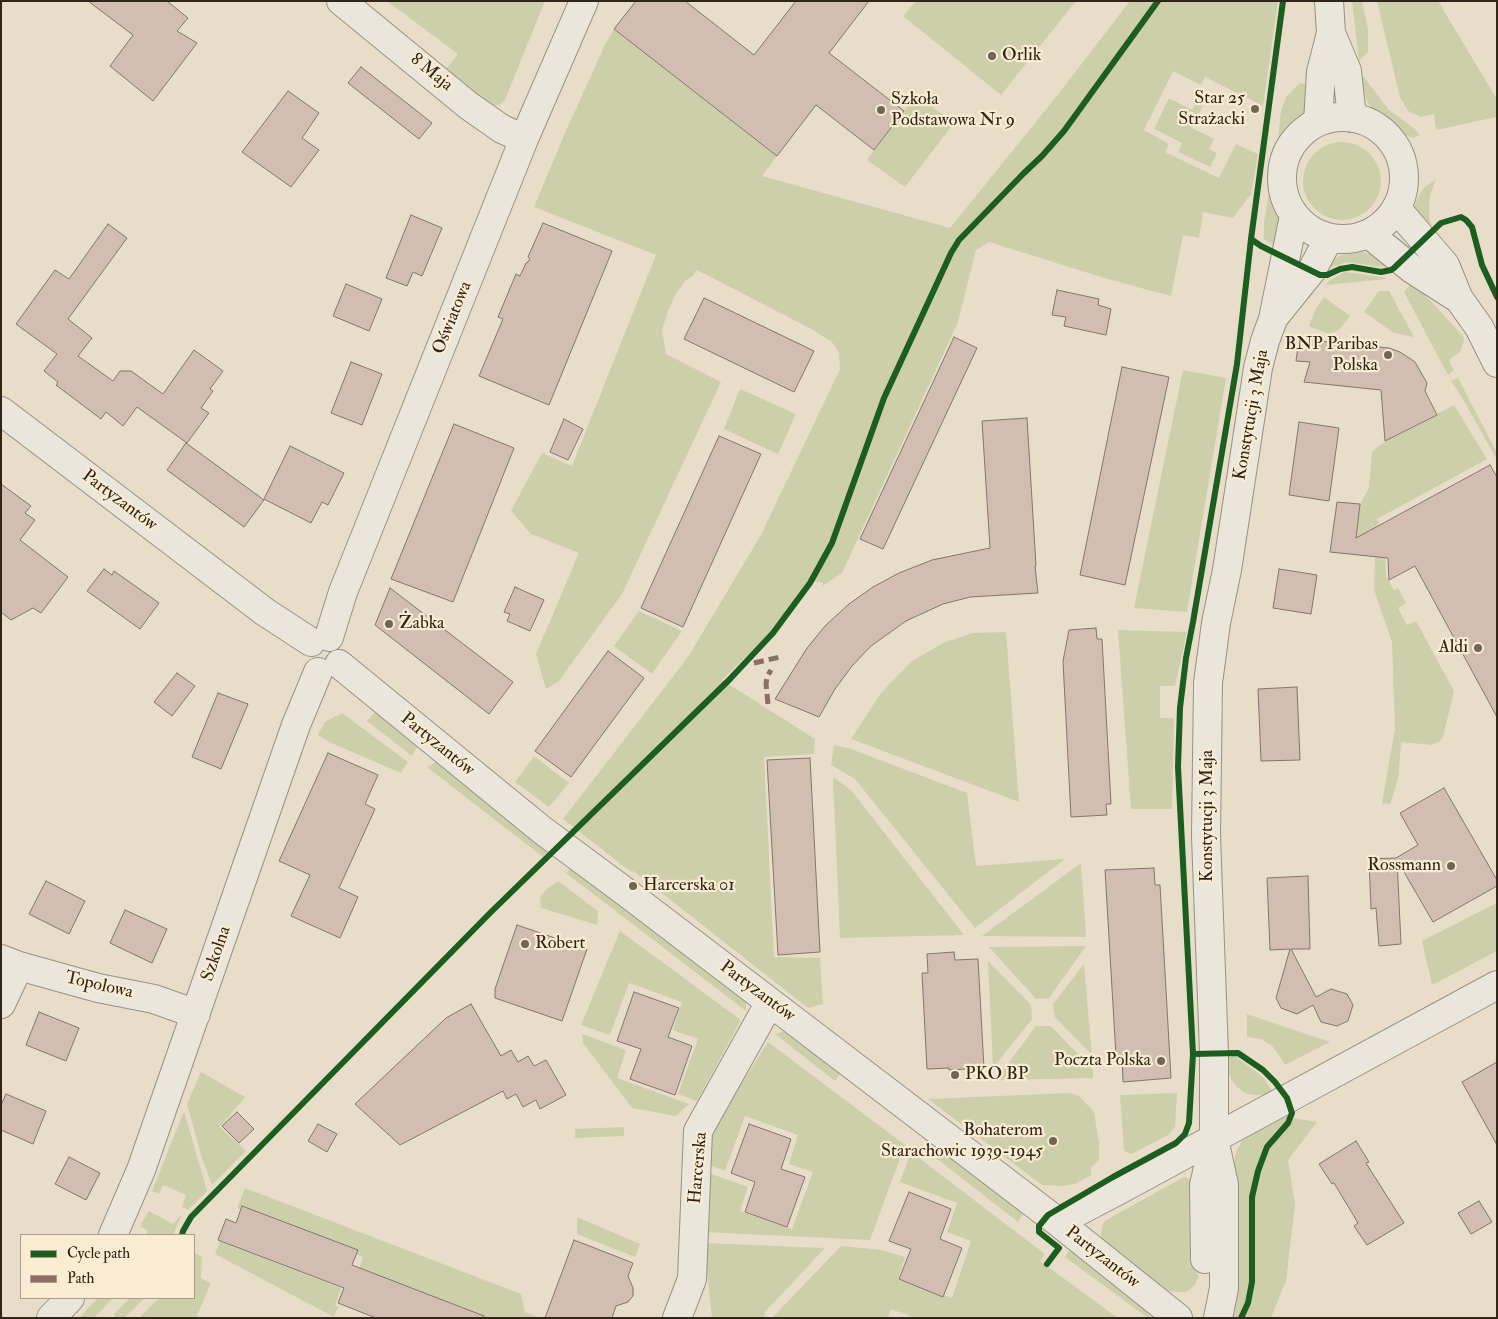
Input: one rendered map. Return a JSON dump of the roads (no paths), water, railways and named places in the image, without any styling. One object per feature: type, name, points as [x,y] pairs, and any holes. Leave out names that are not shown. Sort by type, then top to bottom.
[{"type":"street","name":"8 Maja","points":[[342,1],[469,106],[502,129],[524,139]]},
{"type":"street","name":"Oświatowa","points":[[320,640],[343,592],[524,139],[584,1]]},
{"type":"street","points":[[1318,122],[1321,72],[1331,33],[1329,1]]},
{"type":"street","points":[[1331,33],[1347,71],[1352,118]]},
{"type":"street","points":[[1335,118],[1352,118],[1370,124],[1385,134],[1396,148],[1402,164],[1404,180],[1402,195],[1396,208],[1384,223],[1369,234],[1349,239],[1328,238],[1310,230],[1294,216],[1285,200],[1281,182],[1283,164],[1290,146],[1302,132],[1318,122],[1335,118]]},
{"type":"street","points":[[1396,208],[1445,265],[1459,299],[1479,327],[1497,363]]},
{"type":"street","name":"Konstytucji 3 Maja","points":[[1218,1318],[1224,1288],[1224,1185],[1214,1139],[1214,1053],[1206,836],[1208,683],[1251,405],[1258,368],[1273,319],[1294,216]]},
{"type":"street","points":[[1369,234],[1412,269],[1459,299]]},
{"type":"street","name":"Konstytucji 3 Maja","points":[[1273,319],[1312,270],[1328,238]]},
{"type":"street","name":"Partyzantów","points":[[1,411],[265,612],[320,640]]},
{"type":"street","points":[[320,640],[336,642],[341,648],[342,657],[328,668]]},
{"type":"street","name":"Partyzantów","points":[[328,668],[1058,1222],[1178,1318]]},
{"type":"street","name":"Szkolna","points":[[113,1234],[141,1170],[296,725],[328,668]]},
{"type":"street","points":[[1,1004],[10,962]]},
{"type":"street","name":"Topolowa","points":[[10,962],[98,988],[154,999],[196,1014]]},
{"type":"street","points":[[1058,1222],[1497,985]]},
{"type":"street","name":"Harcerska","points":[[677,1318],[692,1279],[698,1131],[770,1002]]},
{"type":"street","points":[[1211,1318],[1205,1300],[1204,1186],[1214,1139]]},
{"type":"street","points":[[51,1318],[69,1299]]},
{"type":"place","name":"Orlik","points":[[992,56]]},
{"type":"place","name":"Star 25 Strażacki","points":[[1255,109]]},
{"type":"place","name":"Szkoła Podstawowa Nr 9","points":[[881,110]]},
{"type":"place","name":"BNP Paribas Polska","points":[[1388,355]]},
{"type":"place","name":"Żabka","points":[[389,624]]},
{"type":"place","name":"Aldi","points":[[1478,648]]},
{"type":"place","name":"Rossmann","points":[[1451,866]]},
{"type":"place","name":"Harcerska 01","points":[[633,886]]},
{"type":"place","name":"Robert","points":[[525,944]]},
{"type":"place","name":"Poczta Polska","points":[[1161,1061]]},
{"type":"place","name":"PKO BP","points":[[955,1075]]},
{"type":"place","name":"Bohaterom Starachowic 1939-1945","points":[[1053,1141]]}]
